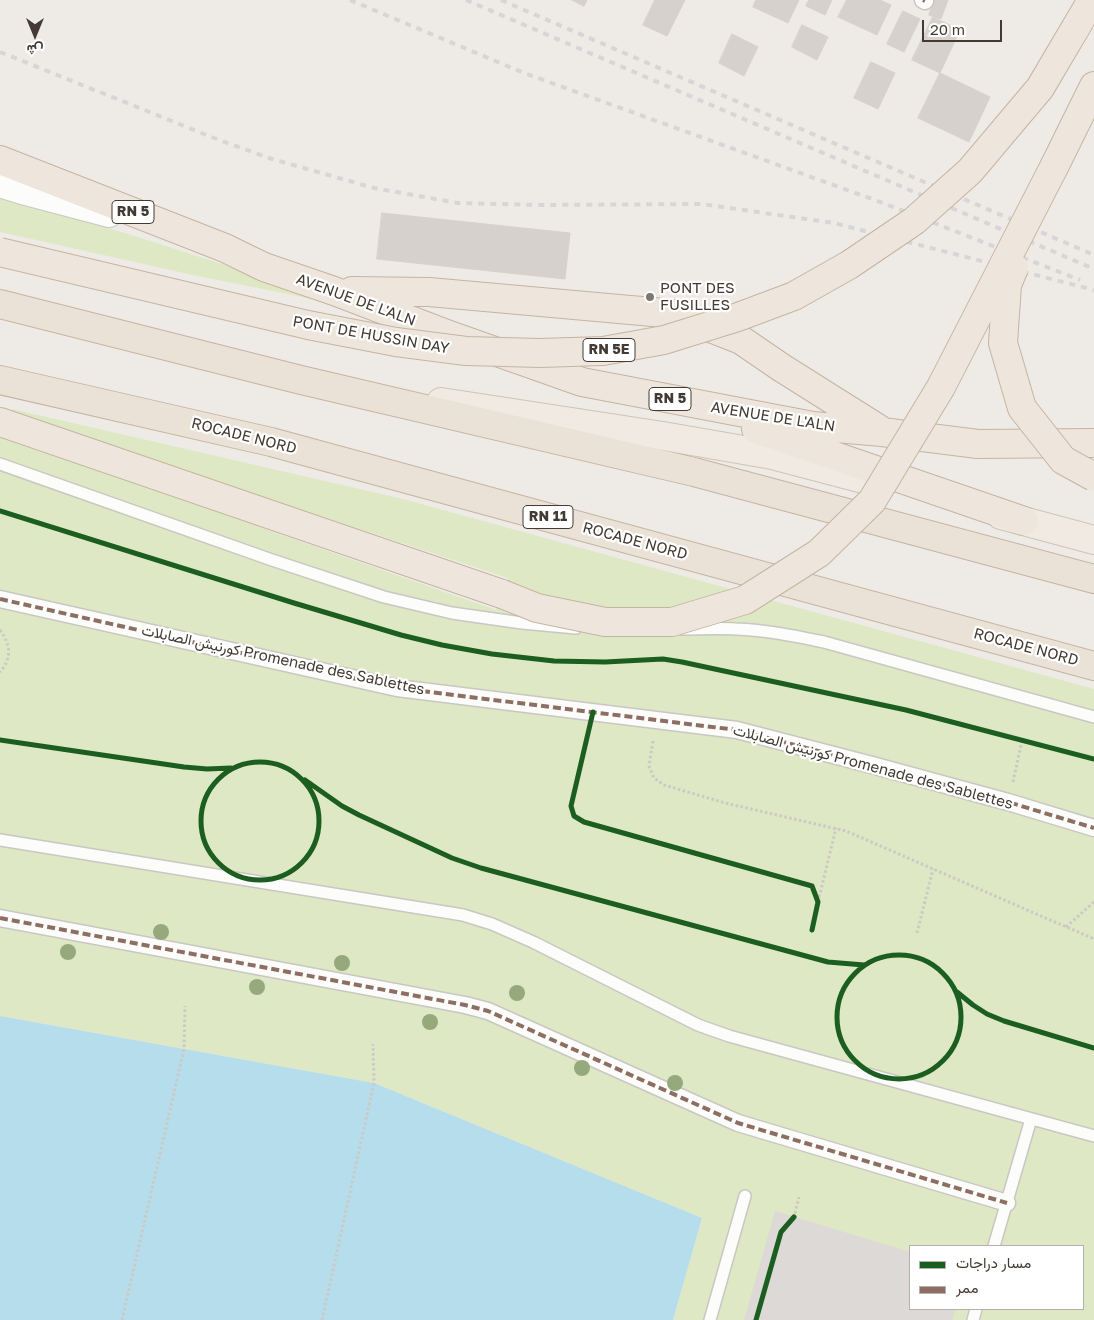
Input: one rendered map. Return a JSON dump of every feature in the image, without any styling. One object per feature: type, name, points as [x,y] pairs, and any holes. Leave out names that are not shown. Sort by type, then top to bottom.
[{"type":"highway","name":"PONT DE HUSSIN DAY","points":[[0,252],[299,323],[396,342],[466,351],[540,353],[603,351],[664,340],[738,317],[794,296],[850,265],[914,221],[970,171],[1040,88],[1092,0]]},
{"type":"highway","points":[[0,422],[538,608],[605,622],[672,622],[745,600],[819,553],[872,501],[941,387],[1094,86]]},
{"type":"highway","name":"RN 5","points":[[0,160],[225,248],[264,267]]},
{"type":"highway","points":[[1055,165],[1007,285],[1003,343],[1022,408],[1064,460],[1094,477]]},
{"type":"highway","name":"AVENUE DE L'ALN","points":[[264,267],[582,382],[813,426],[882,432],[978,444],[1094,443]]},
{"type":"highway","points":[[334,291],[429,292],[675,314],[741,340],[882,432]]},
{"type":"highway","points":[[0,304],[301,380],[694,472],[1094,579]]},
{"type":"highway","name":"ROCADE NORD","points":[[0,380],[271,442],[1094,666]]},
{"type":"highway","points":[[582,382],[723,418],[1024,521]]},
{"type":"main road","points":[[301,380],[663,436],[772,455],[1094,540]]},
{"type":"street","points":[[0,183],[127,217],[264,267]]},
{"type":"street","name":"كورنيش الصابلات Promenade des Sablettes","points":[[0,598],[397,688],[737,730],[1008,802],[1094,828]]},
{"type":"street","points":[[0,918],[465,1005],[488,1011],[738,1123],[1006,1204]]},
{"type":"lane","points":[[0,464],[334,581],[384,597],[436,610],[468,616],[589,630],[734,629],[795,636],[824,642],[1094,717]]},
{"type":"lane","points":[[0,840],[463,915],[492,924],[533,942],[698,1025],[729,1036],[1094,1136]]},
{"type":"lane","points":[[994,1245],[1031,1119]]},
{"type":"lane","points":[[710,1320],[745,1196]]},
{"type":"path","points":[[0,630],[8,646],[9,655],[6,665],[0,672]]},
{"type":"path","points":[[656,720],[649,766],[654,778],[664,785],[725,803],[846,831],[1094,939]]},
{"type":"path","points":[[1013,738],[1031,743]]},
{"type":"path","points":[[1008,802],[1022,740]]},
{"type":"path","points":[[816,912],[836,828]]},
{"type":"path","points":[[917,933],[933,869]]},
{"type":"path","points":[[815,894],[818,902]]},
{"type":"path","points":[[1066,927],[1094,902]]},
{"type":"path","points":[[122,1320],[184,1049],[185,1006]]},
{"type":"path","points":[[322,1320],[374,1083],[373,1044]]},
{"type":"path","points":[[756,1320],[781,1232],[794,1217],[799,1197]]},
{"type":"green space","points":[[0,197],[172,248],[342,305],[193,275],[0,232]]},
{"type":"green space","points":[[12,409],[403,499],[1094,689],[1094,1320],[673,1320],[702,1218],[374,1083],[0,1016],[0,434],[496,610],[508,578],[9,413]]},
{"type":"shaded area","points":[[775,1211],[909,1252],[909,1310],[956,1310],[952,1320],[744,1320]]},
{"type":"water","points":[[0,1016],[374,1083],[702,1218],[673,1320],[0,1320]]},
{"type":"building","points":[[572,0],[587,0],[584,6]]},
{"type":"building","points":[[655,0],[685,0],[667,36],[643,25]]},
{"type":"building","points":[[756,0],[799,0],[788,23],[753,7]]},
{"type":"building","points":[[809,0],[832,0],[825,15],[806,6]]},
{"type":"building","points":[[847,0],[880,0],[891,5],[877,35],[838,17]]},
{"type":"building","points":[[934,0],[948,0],[941,19],[929,15]]},
{"type":"building","points":[[903,11],[920,19],[904,52],[887,44]]},
{"type":"building","points":[[933,17],[960,30],[940,73],[912,60]]},
{"type":"building","points":[[802,25],[828,37],[817,60],[792,47]]},
{"type":"building","points":[[732,34],[758,47],[744,76],[719,63]]},
{"type":"building","points":[[871,62],[895,73],[878,109],[854,98]]},
{"type":"building","points":[[940,73],[990,97],[969,142],[918,118]]},
{"type":"building","points":[[382,213],[570,233],[565,279],[377,259]]},
{"type":"railway","points":[[350,0],[524,73],[883,203],[1080,280]]},
{"type":"railway","points":[[466,0],[1094,269]]},
{"type":"railway","points":[[501,0],[1094,255]]},
{"type":"railway","points":[[0,52],[219,140],[272,159],[374,188],[458,203],[542,205],[702,204],[834,223],[1094,290]]},
{"type":"marked path","points":[[0,599],[397,688],[737,730],[1008,802],[1094,828]]},
{"type":"marked path","points":[[0,918],[465,1005],[488,1011],[738,1123],[1007,1203]]},
{"type":"cycle path","points":[[0,511],[294,603],[401,635],[442,645],[492,654],[554,661],[605,662],[663,659],[682,662],[906,710],[1094,759]]},
{"type":"cycle path","points":[[593,712],[571,806],[574,816],[584,822],[812,886],[818,902],[812,930]]},
{"type":"cycle path","points":[[0,740],[184,767],[207,769],[231,768]]},
{"type":"cycle path","points":[[260,762],[283,766],[302,779],[315,798],[319,821],[315,844],[302,863],[283,876],[260,880],[237,876],[218,863],[205,844],[201,821],[205,798],[218,779],[237,766],[260,762]]},
{"type":"cycle path","points":[[305,780],[342,806],[359,815],[452,858],[481,868],[828,962],[864,965]]},
{"type":"cycle path","points":[[899,955],[923,959],[943,973],[957,993],[961,1017],[957,1041],[943,1061],[923,1075],[899,1079],[875,1075],[855,1061],[841,1041],[837,1017],[841,993],[855,973],[875,959],[899,955]]},
{"type":"cycle path","points":[[957,992],[987,1014],[1004,1021],[1094,1048]]},
{"type":"cycle path","points":[[756,1320],[781,1232],[794,1217]]},
{"type":"place","name":"PONT DES FUSILLES","points":[[650,297]]}]
